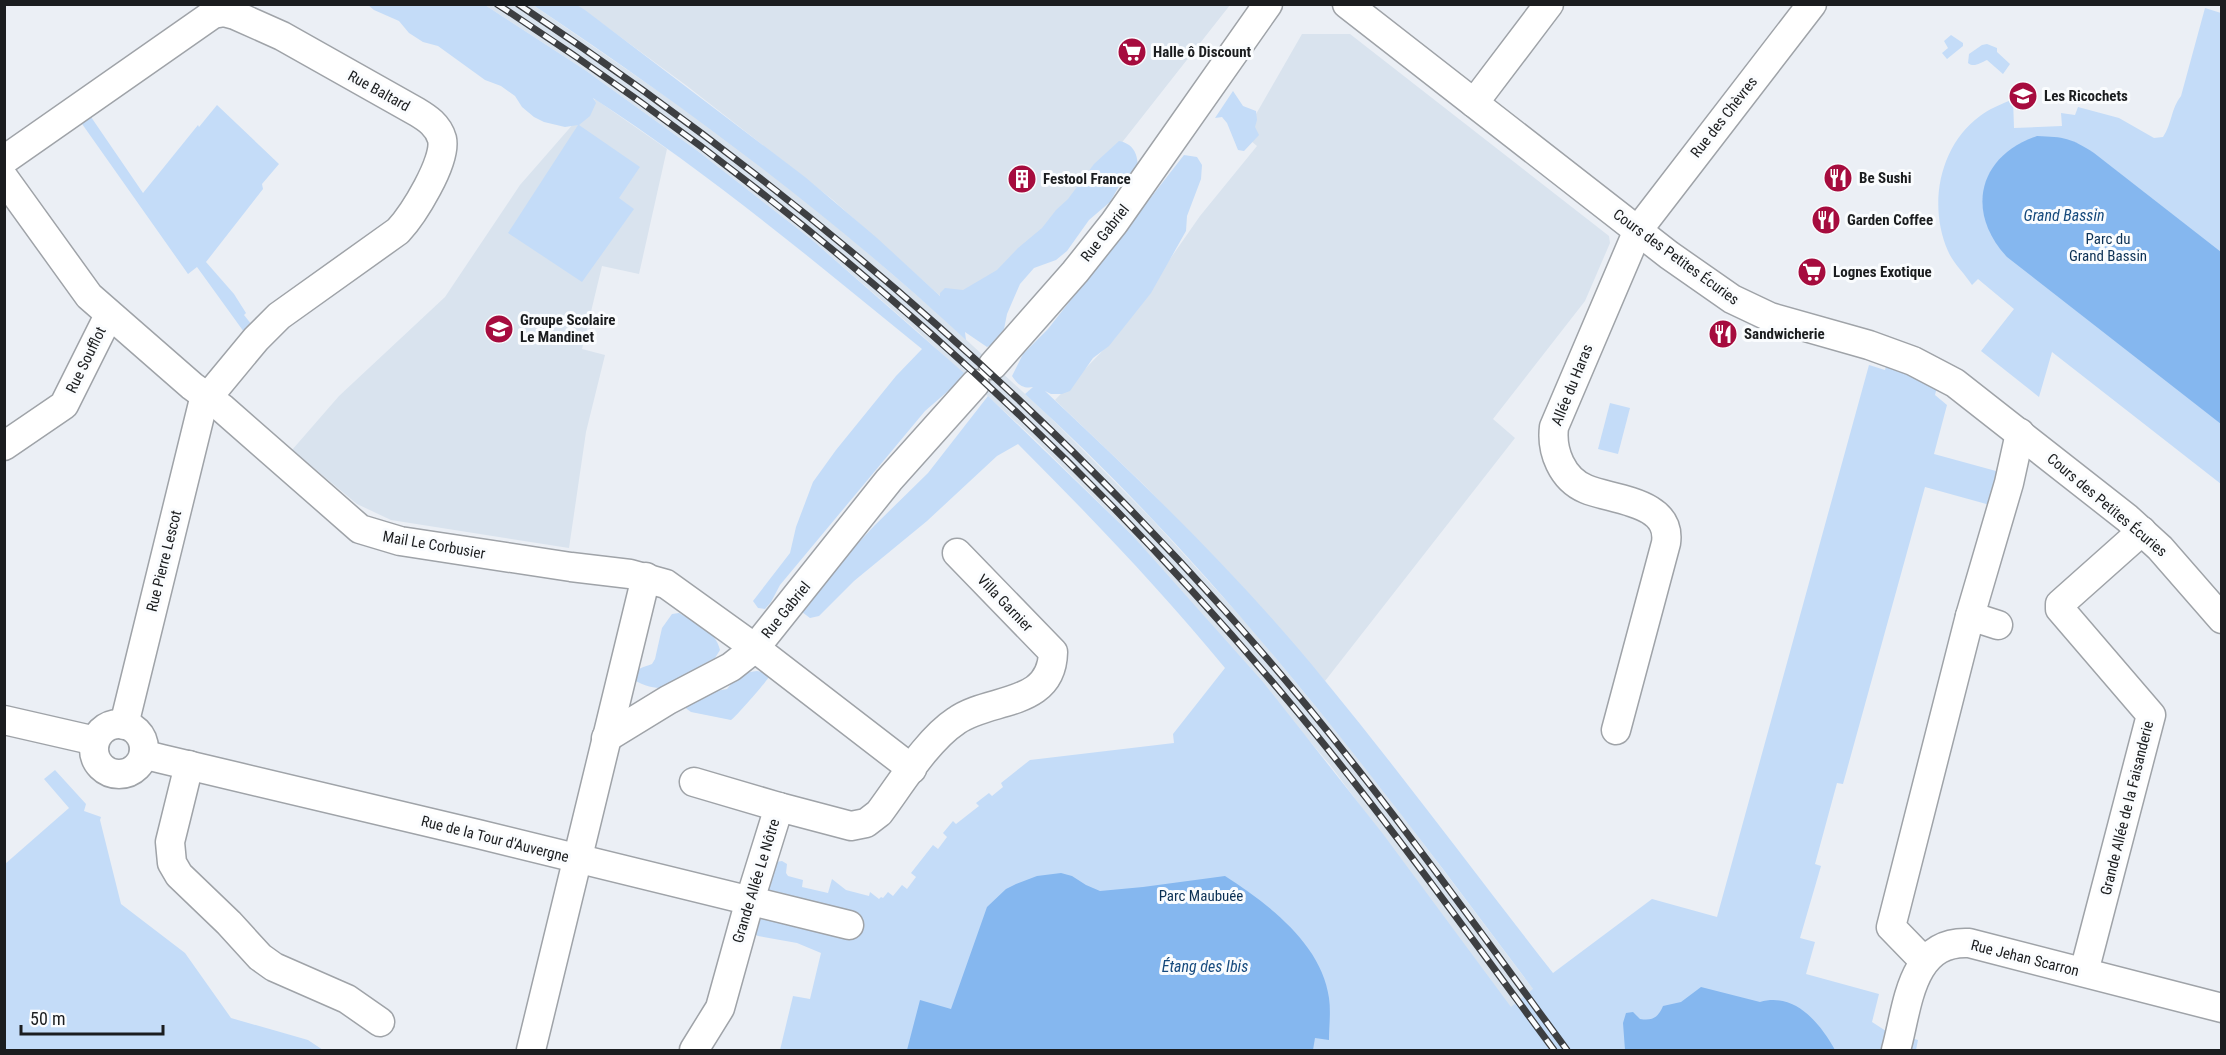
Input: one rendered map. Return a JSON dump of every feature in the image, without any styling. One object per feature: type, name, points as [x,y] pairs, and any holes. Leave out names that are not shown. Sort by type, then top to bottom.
[{"type":"street","name":"Rue Gabriel","points":[[606,738],[668,700],[731,667],[754,648],[889,480],[1060,290],[1114,222],[1268,4]]},
{"type":"street","name":"Cours des Petites Écuries","points":[[1347,4],[1701,278],[1749,308],[1770,317],[1869,345],[1924,365],[1955,383],[2142,531],[2174,563],[2222,619]]},
{"type":"street","points":[[1474,103],[1549,4]]},
{"type":"street","name":"Rue des Chèvres","points":[[1638,230],[1812,4]]},
{"type":"street","name":"Rue Baltard","points":[[4,160],[213,14],[224,12],[282,36],[431,120],[442,139],[442,153],[433,175],[405,224],[279,316],[256,339],[207,398]]},
{"type":"street","name":"Mail Le Corbusier","points":[[4,178],[89,296],[108,315],[222,408],[360,530],[400,541],[646,577],[666,584],[912,769]]},
{"type":"street","name":"Allée du Haras","points":[[1616,730],[1666,543],[1666,530],[1662,522],[1649,509],[1585,489],[1579,485],[1559,463],[1553,445],[1553,436],[1556,420],[1638,230]]},
{"type":"street","name":"Rue Soufflot","points":[[4,446],[64,405],[108,315]]},
{"type":"street","name":"Rue Pierre Lescot","points":[[124,725],[200,413],[207,398]]},
{"type":"street","points":[[1896,1050],[1916,974],[1924,960],[1891,927],[1970,616],[2009,483],[2020,433]]},
{"type":"street","name":"Grande Allée de la Faisanderie","points":[[2084,972],[2151,715],[2060,609],[2060,603],[2142,531]]},
{"type":"street","name":"Villa Garnier","points":[[957,554],[1053,652]]},
{"type":"street","points":[[531,1050],[646,577]]},
{"type":"street","points":[[1970,616],[1998,625]]},
{"type":"street","name":"Grande Allée Le Nôtre","points":[[694,1050],[720,1008],[779,807],[851,826],[866,823],[879,813],[941,732],[957,720],[975,711],[1026,696],[1042,683],[1053,667],[1053,652]]},
{"type":"street","points":[[625,665],[630,680],[637,689],[648,696],[668,700]]},
{"type":"street","points":[[4,720],[87,739],[94,745]]},
{"type":"street","points":[[124,725],[136,731],[144,750],[139,764],[134,769],[112,774],[100,766],[94,753],[94,745],[101,731],[108,727],[124,725]]},
{"type":"street","name":"Rue de la Tour d'Auvergne","points":[[144,750],[150,756],[849,925]]},
{"type":"street","points":[[189,765],[170,842],[172,863],[179,875],[229,923],[260,957],[274,967],[347,999],[380,1022]]},
{"type":"street","points":[[694,782],[779,807]]},
{"type":"street","name":"Rue Jehan Scarron","points":[[1924,960],[1945,946],[1957,942],[1969,943],[2222,1008]]},
{"type":"shaded area","points":[[485,5],[533,5],[716,131],[827,218],[935,311],[1049,416],[1150,517],[1252,629],[1368,770],[1579,1050],[1542,1050],[1330,765],[1132,535],[1030,435],[917,331],[811,239],[699,152],[585,70]]},
{"type":"shaded area","points":[[577,5],[1230,5],[1098,173],[957,319],[948,303],[833,200],[687,86]]},
{"type":"shaded area","points":[[1302,34],[1350,34],[1609,236],[1610,243],[1585,301],[1493,419],[1515,438],[1325,681],[1236,580],[1142,483],[1055,400],[1115,338],[1200,216],[1257,146],[1244,135]]},
{"type":"shaded area","name":"Groupe Scolaire Le Mandinet","points":[[595,99],[667,149],[639,274],[602,266],[582,349],[605,355],[586,432],[569,548],[391,520],[357,504],[292,450],[339,396],[445,297],[520,185]]},
{"type":"green space","points":[[368,5],[485,5],[585,70],[699,152],[811,239],[964,373],[955,385],[925,411],[780,585],[765,609],[758,608],[753,601],[790,553],[796,527],[813,482],[896,376],[922,349],[720,187],[593,98],[596,103],[590,116],[579,125],[640,167],[619,198],[634,209],[582,282],[508,233],[578,125],[565,127],[534,117],[522,107],[515,96],[501,86],[485,80],[438,46],[423,42],[409,33],[399,21]]},
{"type":"green space","points":[[533,5],[577,5],[585,10],[805,177],[877,238],[940,296],[945,288],[963,290],[997,270],[1042,228],[1068,199],[1094,164],[1119,141],[1128,144],[1133,149],[1138,166],[1122,181],[1110,202],[1089,220],[1067,251],[1056,260],[1034,268],[1020,284],[1007,314],[1004,329],[993,344],[987,347],[965,332],[966,340],[863,249],[702,123]]},
{"type":"green space","name":"Parc du Grand Bassin","points":[[2205,8],[2221,13],[2221,484],[2052,352],[2039,397],[1981,351],[2014,309],[1978,279],[1972,285],[1948,251],[1939,215],[1941,178],[1955,143],[1980,116],[2013,99],[2014,128],[2062,126],[2061,113],[2075,115],[2078,107],[2119,118],[2154,138],[2163,137],[2181,96]]},
{"type":"green space","points":[[1951,35],[1963,43],[1963,46],[1947,59],[1942,53],[1948,48],[1944,41]]},
{"type":"green space","points":[[1987,44],[1997,48],[1997,52],[2010,64],[2003,74],[1987,60],[1975,65],[1968,63],[1969,54]]},
{"type":"green space","points":[[1233,91],[1243,106],[1256,111],[1255,127],[1259,135],[1244,151],[1238,150],[1227,123],[1222,117],[1215,118]]},
{"type":"green space","points":[[217,105],[279,164],[262,184],[263,189],[206,262],[234,294],[246,313],[244,315],[252,325],[244,332],[197,267],[188,274],[80,121],[89,114],[143,193]]},
{"type":"green space","name":"Parc Maubuée","points":[[1184,155],[1197,157],[1202,165],[1201,179],[1187,216],[1186,231],[1151,293],[1109,346],[1093,358],[1070,391],[1051,394],[1045,391],[1226,568],[1294,643],[1384,754],[1553,973],[1652,899],[1717,917],[1869,365],[1885,370],[1890,352],[1940,374],[1935,395],[1947,405],[1934,454],[1996,471],[2003,446],[2008,510],[1925,487],[1843,784],[1837,783],[1815,864],[1821,866],[1800,938],[1815,942],[1806,974],[1879,994],[1872,1022],[1886,1031],[1918,1040],[1916,1050],[780,1050],[793,996],[810,999],[821,953],[797,943],[758,936],[753,933],[776,862],[782,861],[787,864],[786,873],[788,876],[803,880],[802,887],[828,893],[832,879],[846,890],[869,896],[870,892],[879,899],[888,892],[893,896],[902,885],[907,889],[916,877],[911,873],[933,845],[938,849],[947,837],[943,833],[953,821],[956,824],[979,806],[976,803],[989,793],[992,796],[1003,787],[1001,783],[1030,760],[1174,743],[1173,734],[1225,668],[1124,553],[1018,444],[997,456],[927,521],[854,581],[819,616],[810,618],[802,612],[814,590],[928,473],[988,396],[1132,535],[1263,682],[1383,834],[1511,1007],[1533,989],[1355,755],[1230,604],[1096,462],[1025,394],[1033,387],[1021,385],[1012,376],[1023,354],[1048,329]]},
{"type":"green space","points":[[1610,403],[1630,408],[1618,454],[1598,449]]},
{"type":"green space","points":[[679,613],[714,637],[720,650],[715,658],[660,688],[645,685],[632,678],[640,668],[652,664],[662,628],[672,614]]},
{"type":"green space","points":[[757,671],[766,673],[769,677],[731,720],[691,712],[684,707],[706,693],[727,689],[735,679]]},
{"type":"green space","points":[[55,770],[86,804],[84,811],[101,817],[121,904],[185,953],[231,1018],[308,1040],[323,1050],[5,1050],[5,864],[69,808],[44,779]]},
{"type":"water","name":"Grand Bassin","points":[[2037,136],[2067,139],[2094,153],[2221,252],[2221,424],[2007,257],[1994,240],[1986,222],[1982,204],[1984,187],[1991,171],[2002,157],[2017,145]]},
{"type":"water","name":"Étang des Ibis","points":[[1061,873],[1072,876],[1100,891],[1225,876],[1275,912],[1304,943],[1316,960],[1329,998],[1329,1040],[1315,1038],[1313,1050],[907,1050],[920,1000],[951,1009],[987,907],[1006,889],[1016,884],[1037,876]]},
{"type":"water","points":[[1701,987],[1760,1002],[1784,1001],[1795,1006],[1814,1020],[1835,1050],[1625,1050],[1623,1023],[1626,1013],[1633,1012],[1640,1019],[1651,1019],[1657,1016],[1663,1006],[1681,1002]]},
{"type":"railway","points":[[497,4],[606,78],[713,155],[816,237],[917,322],[1014,410],[1108,502],[1198,598],[1321,740],[1554,1050]]},
{"type":"railway","points":[[518,4],[615,70],[710,139],[802,211],[892,286],[1065,444],[1227,613],[1317,718],[1403,827],[1567,1050]]},
{"type":"place","name":"Halle ô Discount","points":[[1132,52]]},
{"type":"place","name":"Les Ricochets","points":[[2023,96]]},
{"type":"place","name":"Be Sushi","points":[[1838,178]]},
{"type":"place","name":"Festool France","points":[[1022,179]]},
{"type":"place","name":"Garden Coffee","points":[[1826,220]]},
{"type":"place","name":"Lognes Exotique","points":[[1812,272]]},
{"type":"place","name":"Groupe Scolaire Le Mandinet","points":[[499,329]]},
{"type":"place","name":"Sandwicherie","points":[[1723,334]]}]
